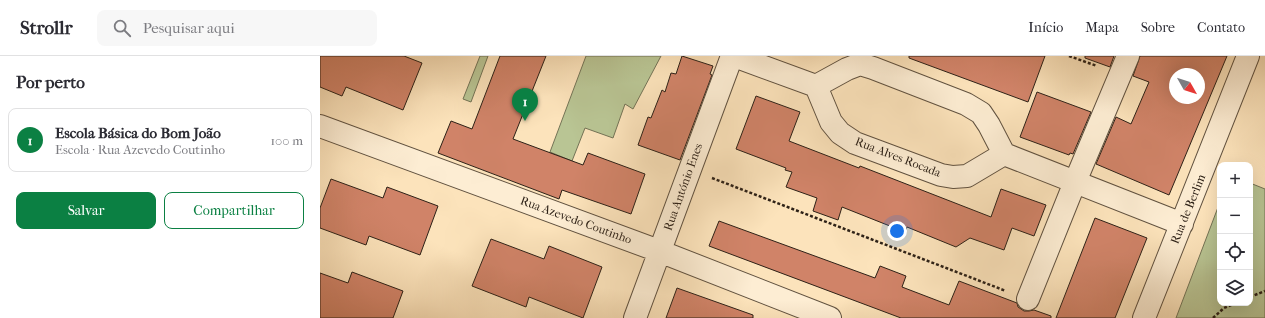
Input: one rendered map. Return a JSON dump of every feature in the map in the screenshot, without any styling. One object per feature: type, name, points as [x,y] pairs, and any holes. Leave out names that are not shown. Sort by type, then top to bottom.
[{"type":"street","points":[[733,56],[816,86],[847,69],[860,64],[873,68],[966,104],[980,113],[989,125],[1004,154],[1182,224]]},
{"type":"street","name":"Rua António Enes","points":[[635,318],[733,56]]},
{"type":"street","name":"Rua de Berlim","points":[[1144,318],[1248,56]]},
{"type":"street","points":[[1028,299],[1124,66]]},
{"type":"street","name":"Rua Alves Rocada","points":[[816,86],[831,122],[840,133],[855,143],[941,175],[953,177],[967,176],[1004,154]]},
{"type":"street","name":"Rua Azevedo Coutinho","points":[[320,126],[659,251],[830,318]]},
{"type":"path","points":[[1069,56],[1124,66]]},
{"type":"path","points":[[690,170],[1028,299]]},
{"type":"path","points":[[1253,296],[1265,291]]},
{"type":"path","points":[[1213,318],[1224,308],[1229,306]]},
{"type":"green space","points":[[480,56],[488,56],[471,102],[463,99]]},
{"type":"green space","points":[[586,56],[661,56],[633,109],[625,104],[613,138],[585,128],[572,161],[550,152]]},
{"type":"green space","points":[[1253,184],[1265,189],[1265,318],[1176,318],[1217,210],[1217,306],[1253,306]]},
{"type":"building","points":[[320,56],[404,56],[422,63],[403,110],[346,87],[342,96],[320,87]]},
{"type":"building","points":[[500,56],[546,56],[513,139],[583,165],[588,153],[645,174],[631,214],[562,190],[559,199],[438,153],[451,121],[472,129]]},
{"type":"building","points":[[682,56],[713,66],[710,74],[712,75],[680,160],[638,145],[648,117],[651,118],[662,90],[665,92],[671,73],[676,74]]},
{"type":"building","points":[[909,56],[1045,56],[1028,102],[909,58]]},
{"type":"building","points":[[1085,56],[1114,56],[1110,67],[1085,58]]},
{"type":"building","points":[[1140,56],[1227,56],[1169,195],[1096,164],[1116,117],[1131,124],[1149,82],[1133,76]]},
{"type":"building","points":[[1037,92],[1091,112],[1073,154],[1070,153],[1069,155],[1020,137]]},
{"type":"building","points":[[756,96],[800,112],[789,141],[859,168],[860,166],[991,217],[1001,189],[1046,205],[1034,236],[1012,228],[1004,250],[970,238],[956,247],[907,227],[905,232],[842,207],[838,220],[813,211],[817,198],[786,187],[792,172],[785,170],[786,168],[736,149]]},
{"type":"building","points":[[331,179],[383,198],[387,187],[438,206],[420,255],[369,236],[366,245],[320,228],[320,208]]},
{"type":"building","points":[[1095,218],[1147,238],[1115,318],[1056,318]]},
{"type":"building","points":[[719,221],[875,278],[880,266],[906,276],[902,287],[949,305],[959,281],[1017,303],[1018,307],[1024,311],[1034,310],[1051,316],[1051,318],[901,318],[709,246]]},
{"type":"building","points":[[491,239],[544,259],[549,246],[602,267],[583,318],[529,297],[526,307],[472,286]]},
{"type":"building","points":[[352,272],[403,291],[393,318],[320,318],[320,273],[348,283]]},
{"type":"building","points":[[677,288],[753,315],[753,318],[666,318]]},
{"type":"place","name":"Escola Básica do Bom João","points":[[525,121]]}]
